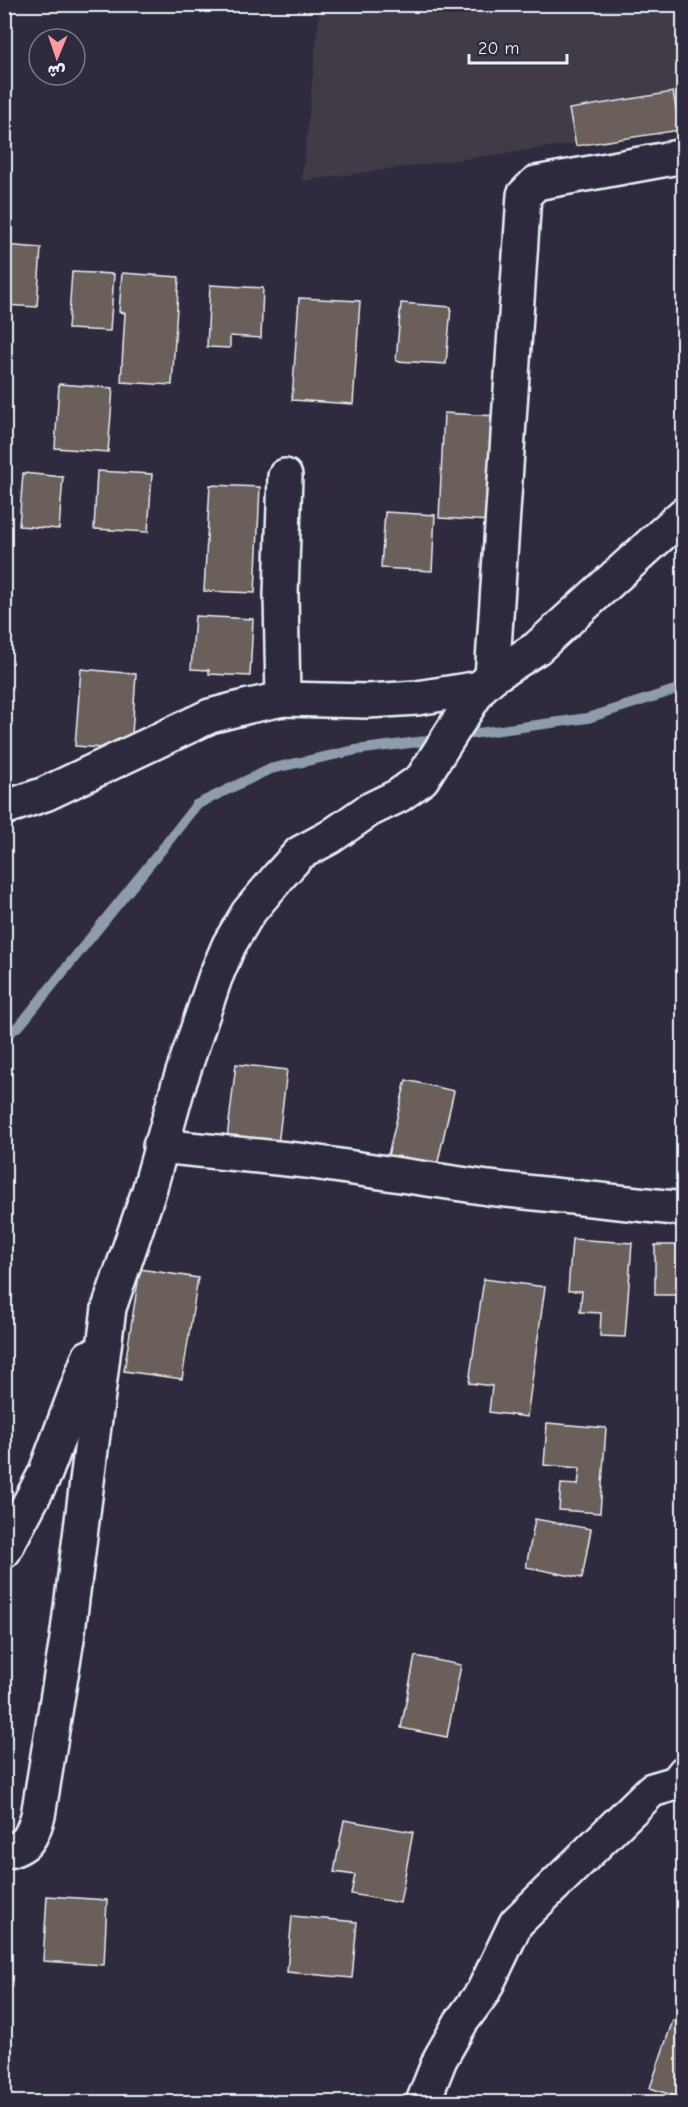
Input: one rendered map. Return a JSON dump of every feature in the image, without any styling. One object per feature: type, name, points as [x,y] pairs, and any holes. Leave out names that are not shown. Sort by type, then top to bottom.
[{"type":"street","points":[[486,683],[524,195],[536,183],[684,156]]},
{"type":"street","points":[[283,699],[281,594],[285,476]]},
{"type":"street","points":[[4,1551],[45,1474],[109,1308],[149,1191],[178,1087],[215,978],[229,945],[248,913],[300,854],[422,779],[486,683],[537,648],[684,514]]},
{"type":"street","points":[[4,807],[45,794],[210,716],[283,699],[368,701],[417,698],[486,683]]},
{"type":"street","points":[[160,1146],[306,1161],[488,1188],[684,1209]]},
{"type":"street","points":[[4,1852],[21,1847],[29,1841],[38,1816],[67,1639],[109,1308]]},
{"type":"street","points":[[423,2103],[440,2059],[461,2022],[483,1992],[516,1923],[652,1790],[675,1783],[684,1773]]},
{"type":"shaded area","points":[[320,5],[683,5],[683,129],[302,181]]},
{"type":"building","points":[[673,92],[680,130],[576,146],[569,109]]},
{"type":"building","points":[[4,245],[41,248],[37,307],[4,305]]},
{"type":"building","points":[[72,272],[114,274],[110,331],[68,329]]},
{"type":"building","points":[[122,273],[179,277],[172,385],[121,382],[125,313],[119,312]]},
{"type":"building","points":[[210,285],[263,288],[261,338],[230,336],[230,348],[207,347]]},
{"type":"building","points":[[299,298],[360,301],[353,404],[292,400]]},
{"type":"building","points":[[401,303],[451,307],[446,364],[396,361]]},
{"type":"building","points":[[59,384],[113,388],[108,452],[55,448]]},
{"type":"building","points":[[444,413],[497,416],[491,521],[439,518]]},
{"type":"building","points":[[97,471],[152,474],[148,532],[94,529]]},
{"type":"building","points":[[23,473],[63,477],[59,529],[19,526]]},
{"type":"building","points":[[210,485],[260,487],[255,593],[204,591]]},
{"type":"building","points":[[385,512],[435,515],[432,571],[381,568]]},
{"type":"building","points":[[195,616],[253,619],[250,676],[209,674],[209,670],[191,669]]},
{"type":"building","points":[[81,669],[136,674],[131,750],[75,746]]},
{"type":"building","points":[[236,1064],[287,1070],[277,1153],[226,1147]]},
{"type":"building","points":[[406,1080],[454,1091],[434,1179],[385,1168]]},
{"type":"building","points":[[572,1239],[632,1243],[625,1337],[600,1336],[601,1313],[580,1312],[582,1291],[568,1291]]},
{"type":"building","points":[[655,1245],[684,1245],[684,1295],[655,1295]]},
{"type":"building","points":[[140,1269],[198,1278],[182,1379],[124,1371]]},
{"type":"building","points":[[484,1279],[545,1287],[527,1417],[489,1412],[492,1386],[469,1383]]},
{"type":"building","points":[[547,1423],[606,1428],[600,1513],[559,1510],[561,1484],[578,1485],[580,1468],[544,1465]]},
{"type":"building","points":[[535,1519],[591,1529],[582,1578],[526,1567]]},
{"type":"building","points":[[415,1656],[461,1665],[447,1737],[401,1728]]},
{"type":"building","points":[[344,1820],[413,1832],[400,1903],[351,1894],[355,1875],[334,1872]]},
{"type":"building","points":[[47,1896],[107,1900],[104,1965],[43,1961]]},
{"type":"building","points":[[292,1916],[357,1922],[352,1978],[287,1972]]},
{"type":"building","points":[[673,2020],[684,2023],[684,2099],[650,2088]]},
{"type":"waterway","points":[[456,736],[588,718],[684,687]]},
{"type":"waterway","points":[[4,1037],[21,1024],[196,805],[270,769],[356,750],[441,739]]}]
